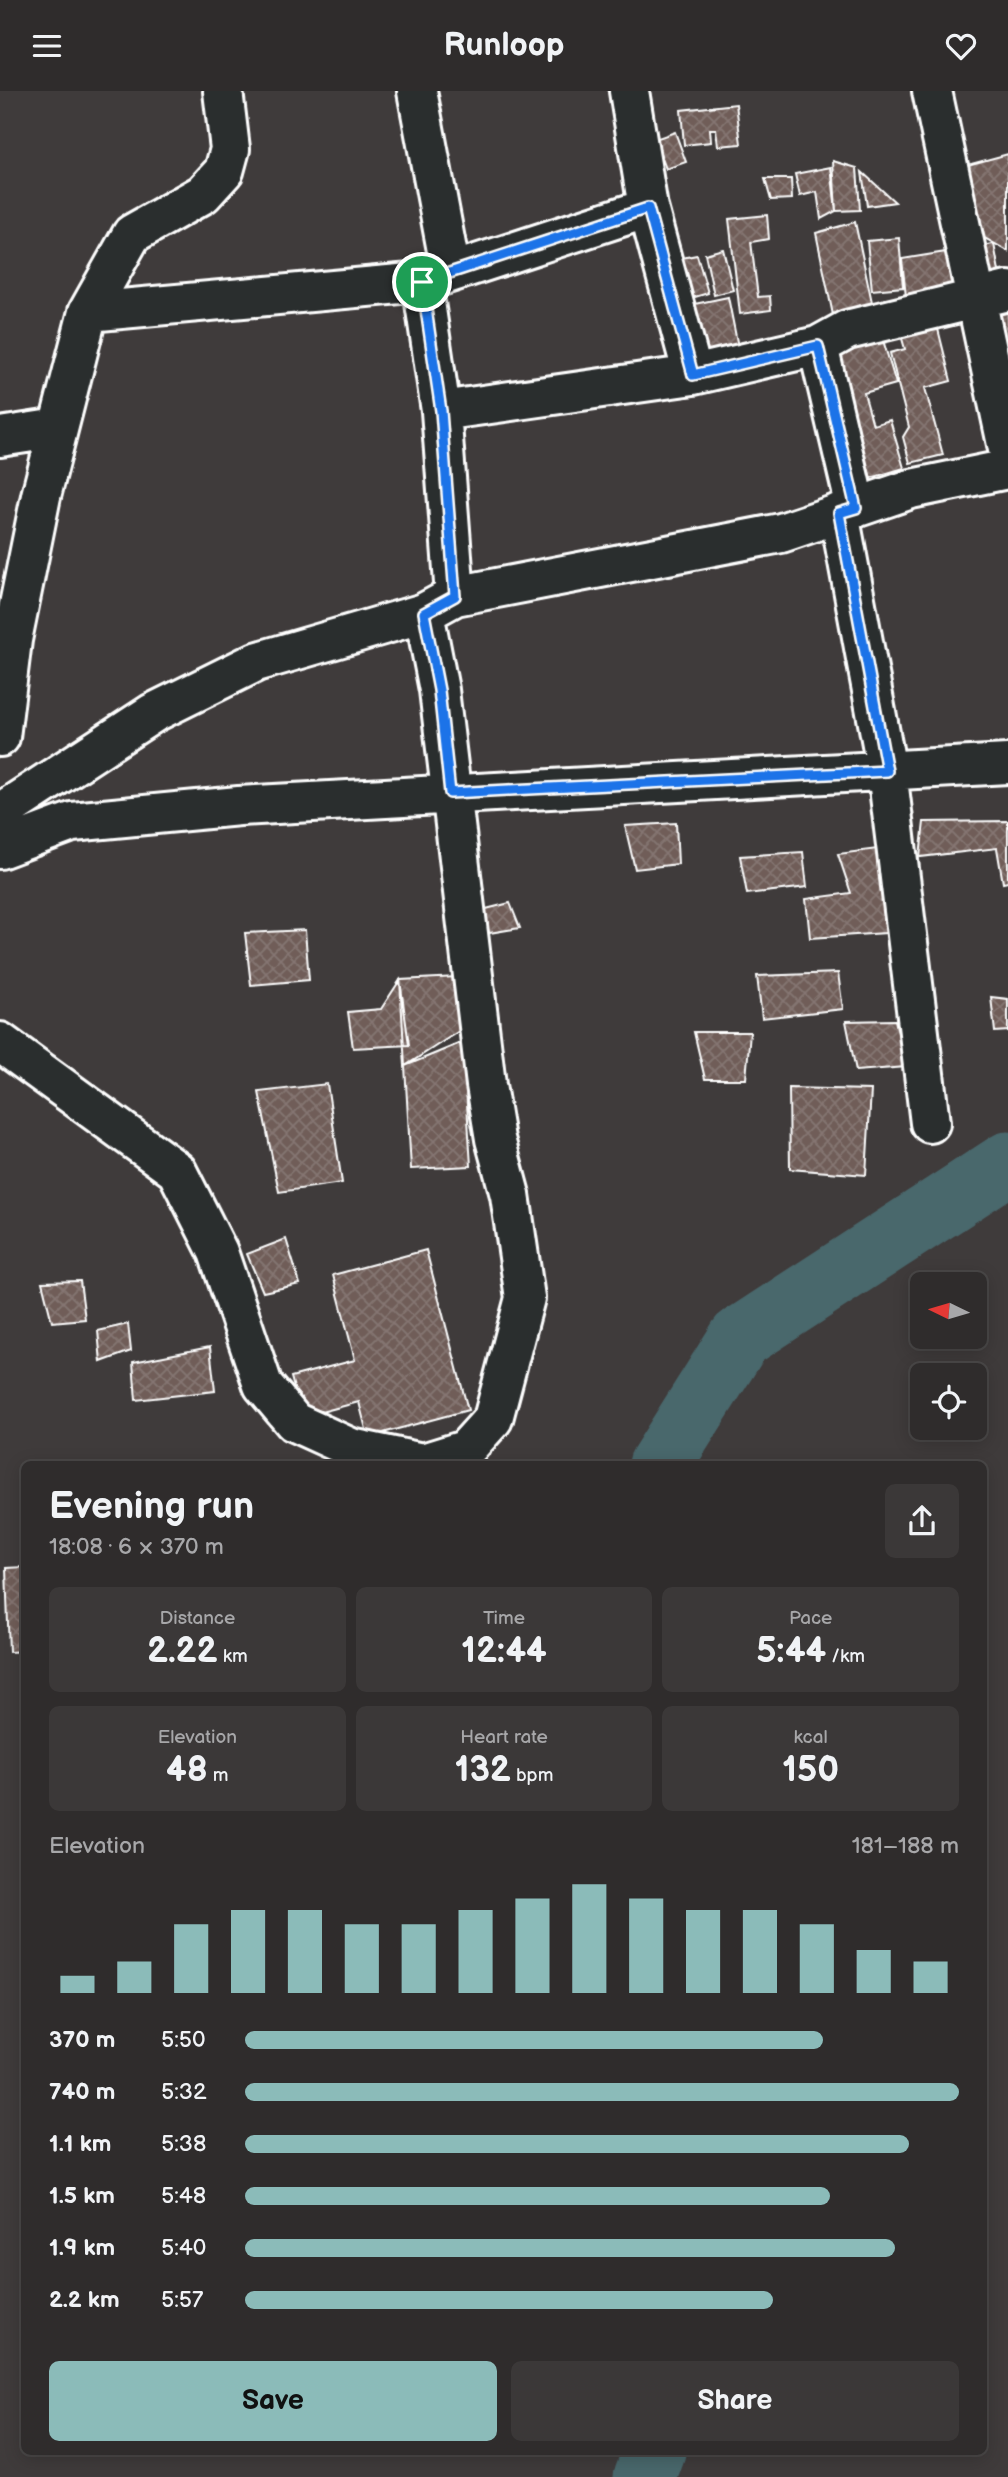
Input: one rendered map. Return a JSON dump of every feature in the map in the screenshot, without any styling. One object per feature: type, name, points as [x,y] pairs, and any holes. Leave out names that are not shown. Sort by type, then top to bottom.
[{"type":"street","points":[[0,737],[12,640],[12,579],[41,496],[88,312],[132,234],[203,194],[224,171],[230,149],[223,91]]},
{"type":"street","points":[[417,91],[436,277],[441,411],[439,690],[486,1085],[495,1139],[510,1195],[525,1298],[494,1419],[465,1450],[429,1461]]},
{"type":"street","points":[[629,91],[648,208],[693,375]]},
{"type":"street","points":[[932,91],[992,296],[1008,449]]},
{"type":"street","points":[[88,312],[436,277],[648,208]]},
{"type":"street","points":[[441,411],[693,375],[818,346],[847,330],[992,296]]},
{"type":"street","points":[[818,346],[847,511],[887,771],[930,1123]]},
{"type":"street","points":[[0,437],[58,428]]},
{"type":"street","points":[[0,813],[153,713],[256,662],[440,605],[781,533],[911,489],[1008,469]]},
{"type":"street","points":[[0,849],[72,822],[239,806],[1008,764]]},
{"type":"street","points":[[0,1042],[177,1171],[218,1252],[263,1385],[294,1422],[351,1448],[413,1461]]},
{"type":"building","points":[[736,104],[741,144],[718,146],[716,129],[710,129],[711,142],[684,145],[681,110]]},
{"type":"building","points":[[675,132],[686,162],[666,169],[655,139]]},
{"type":"building","points":[[1008,154],[1008,251],[981,236],[964,166]]},
{"type":"building","points":[[833,161],[857,168],[860,210],[836,211]]},
{"type":"building","points":[[831,167],[836,211],[821,219],[817,192],[800,196],[795,174]]},
{"type":"building","points":[[862,172],[895,202],[867,206]]},
{"type":"building","points":[[765,179],[791,179],[792,199],[771,200]]},
{"type":"building","points":[[767,215],[769,239],[751,242],[758,297],[770,296],[771,310],[740,314],[729,219]]},
{"type":"building","points":[[855,222],[873,307],[833,315],[816,233]]},
{"type":"building","points":[[899,238],[903,287],[872,290],[867,241]]},
{"type":"building","points":[[994,244],[1001,282],[983,286],[975,247]]},
{"type":"building","points":[[723,249],[733,290],[714,295],[705,254]]},
{"type":"building","points":[[946,252],[952,289],[906,297],[902,259]]},
{"type":"building","points":[[697,255],[708,293],[685,300],[671,260]]},
{"type":"building","points":[[728,297],[738,347],[695,356],[685,306]]},
{"type":"building","points":[[1008,312],[1008,385],[993,315]]},
{"type":"building","points":[[937,325],[951,381],[925,388],[943,455],[910,463],[903,437],[909,427],[890,353],[905,349],[901,335]]},
{"type":"building","points":[[883,340],[896,384],[864,393],[873,425],[890,420],[904,468],[871,478],[834,355]]},
{"type":"building","points":[[1008,821],[1008,882],[1003,883],[997,848],[920,857],[924,822]]},
{"type":"building","points":[[676,823],[678,864],[635,869],[625,826]]},
{"type":"building","points":[[877,849],[886,933],[810,938],[806,899],[851,893],[838,854]]},
{"type":"building","points":[[803,852],[807,887],[747,894],[740,856]]},
{"type":"building","points":[[510,903],[520,928],[489,933],[482,910]]},
{"type":"building","points":[[305,930],[309,980],[251,985],[245,933]]},
{"type":"building","points":[[838,973],[843,1009],[762,1018],[757,976]]},
{"type":"building","points":[[457,977],[459,1031],[405,1066],[400,980]]},
{"type":"building","points":[[400,980],[409,1045],[353,1048],[348,1012],[381,1009]]},
{"type":"building","points":[[991,997],[1008,999],[1008,1031],[995,1032]]},
{"type":"building","points":[[895,1020],[906,1067],[856,1071],[846,1021]]},
{"type":"building","points":[[694,1032],[750,1032],[746,1079],[705,1079]]},
{"type":"building","points":[[463,1042],[471,1166],[411,1169],[405,1066]]},
{"type":"building","points":[[327,1084],[342,1183],[279,1192],[259,1092]]},
{"type":"building","points":[[789,1088],[871,1090],[866,1175],[790,1169]]},
{"type":"building","points":[[286,1239],[300,1284],[263,1292],[247,1254]]},
{"type":"building","points":[[426,1250],[468,1410],[368,1437],[359,1402],[302,1417],[291,1377],[355,1360],[333,1275]]},
{"type":"building","points":[[80,1281],[85,1319],[52,1322],[42,1282]]},
{"type":"building","points":[[128,1324],[131,1351],[101,1362],[98,1331]]},
{"type":"building","points":[[210,1347],[215,1391],[136,1400],[133,1362]]},
{"type":"building","points":[[21,1567],[21,1651],[9,1652],[6,1568]]},
{"type":"waterway","points":[[663,1461],[740,1338],[1008,1163]]},
{"type":"waterway","points":[[645,2477],[653,2455]]},
{"type":"route","points":[[648,208],[693,375],[818,346],[856,508],[839,513],[887,771],[450,793],[439,690],[424,613],[455,596],[441,411],[422,282],[648,208]]}]
